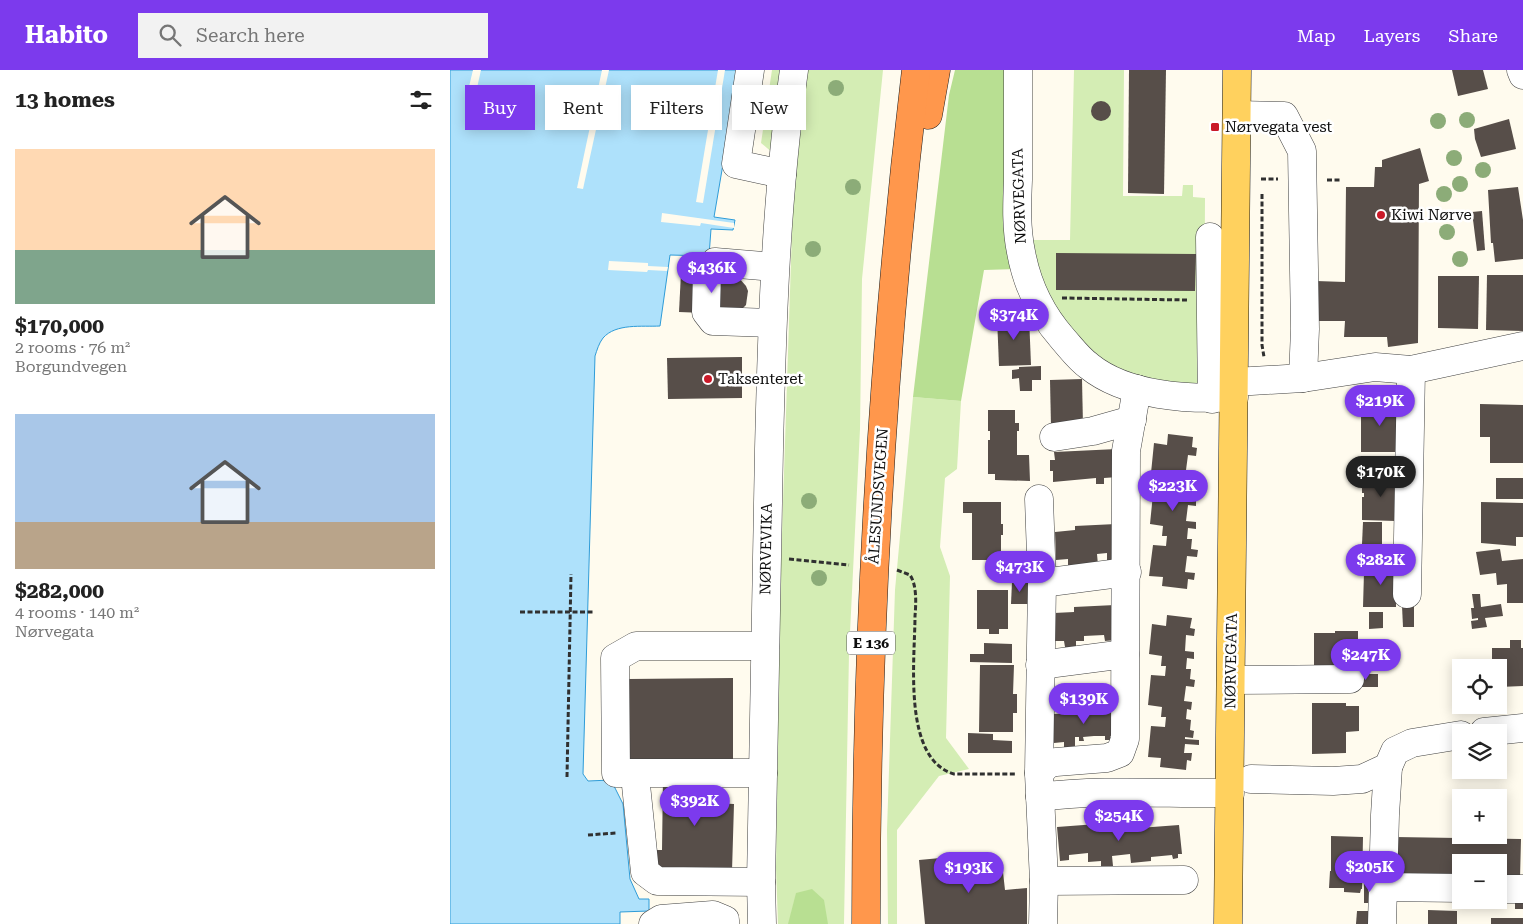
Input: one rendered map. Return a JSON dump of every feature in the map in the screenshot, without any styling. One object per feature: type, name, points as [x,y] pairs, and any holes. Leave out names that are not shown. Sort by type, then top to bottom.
[{"type":"highway","name":"ÅLESUNDSVEGEN","points":[[866,924],[867,773],[875,530],[892,294],[916,70]]},
{"type":"highway","points":[[908,137],[928,116],[936,70]]},
{"type":"main road","name":"NØRVEGATA","points":[[1228,924],[1241,786],[1231,680],[1227,393],[1237,70]]},
{"type":"street","points":[[750,70],[736,164],[782,174]]},
{"type":"street","name":"NØRVEVIKA","points":[[762,924],[764,646],[772,323],[782,174],[794,70]]},
{"type":"street","name":"NØRVEGATA","points":[[1018,70],[1017,213],[1020,250],[1027,278],[1037,304],[1054,330],[1070,348],[1089,367],[1105,377],[1137,389],[1161,395],[1227,393]]},
{"type":"street","points":[[1521,70],[1523,76]]},
{"type":"street","points":[[1237,115],[1284,116],[1302,151],[1303,378]]},
{"type":"street","points":[[1210,237],[1211,301],[1227,393],[1303,378],[1375,367],[1411,370],[1523,346]]},
{"type":"street","points":[[772,323],[713,321],[706,312],[707,272],[715,262],[775,267]]},
{"type":"street","points":[[1407,594],[1411,370]]},
{"type":"street","points":[[1040,785],[1048,764],[1107,758],[1120,753],[1125,739],[1126,451],[1137,389]]},
{"type":"street","points":[[1054,437],[1093,431],[1132,420]]},
{"type":"street","points":[[1038,499],[1042,583],[1040,785],[1044,881],[1043,924]]},
{"type":"street","points":[[1042,583],[1127,572]]},
{"type":"street","points":[[763,773],[616,773],[615,658],[636,646],[764,646]]},
{"type":"street","points":[[1040,665],[1125,654]]},
{"type":"street","points":[[1231,680],[1350,679]]},
{"type":"street","points":[[1507,730],[1523,728]]},
{"type":"street","points":[[1382,924],[1388,767],[1395,751],[1412,743],[1452,736]]},
{"type":"street","points":[[1040,785],[1068,794],[1362,780],[1388,767]]},
{"type":"street","points":[[636,786],[645,872],[657,882],[761,882]]},
{"type":"street","points":[[1044,881],[1184,880]]},
{"type":"street","points":[[1382,887],[1452,888]]},
{"type":"street","points":[[1507,889],[1523,889]]},
{"type":"street","points":[[653,924],[661,919],[713,915],[725,920],[725,924]]},
{"type":"path","points":[[1056,298],[1211,301]]},
{"type":"path","points":[[766,557],[849,565]]},
{"type":"path","points":[[898,570],[910,575],[913,582],[916,604],[915,700],[920,735],[929,756],[944,771],[954,774],[995,775],[1040,785]]},
{"type":"path","points":[[567,777],[570,574]]},
{"type":"path","points":[[520,612],[595,612]]},
{"type":"path","points":[[588,835],[625,833]]},
{"type":"green space","points":[[772,70],[883,70],[862,279],[860,429],[849,653],[844,924],[778,924],[776,868],[780,594],[794,171],[761,143],[763,130],[806,130],[806,85],[770,85]]},
{"type":"green space","points":[[955,70],[1010,70],[1017,269],[984,270],[961,401],[913,397],[949,95]]},
{"type":"green space","points":[[1074,70],[1124,70],[1123,196],[1182,196],[1183,185],[1193,185],[1193,197],[1205,198],[1204,391],[1139,383],[1089,358],[1044,299],[1029,240],[1070,240]]},
{"type":"green space","points":[[913,397],[961,401],[957,469],[945,478],[940,547],[950,576],[946,738],[969,769],[939,776],[897,830],[897,924],[888,924],[887,830],[895,590]]},
{"type":"green space","points":[[812,889],[824,900],[828,924],[788,924],[796,893]]},
{"type":"water","points":[[450,70],[739,70],[736,85],[732,85],[732,111],[714,217],[735,220],[733,230],[711,229],[709,256],[670,255],[660,326],[622,328],[608,333],[599,344],[595,356],[583,774],[588,781],[611,780],[623,804],[630,879],[639,899],[649,899],[649,911],[620,912],[620,924],[450,924]]},
{"type":"pier","points":[[473,70],[481,70],[478,85],[469,85]]},
{"type":"pier","points":[[602,70],[609,70],[606,85],[599,85]]},
{"type":"pier","points":[[718,70],[725,70],[722,88],[722,85],[716,85]]},
{"type":"pier","points":[[589,130],[596,130],[583,189],[577,188]]},
{"type":"pier","points":[[708,130],[715,130],[703,203],[696,202]]},
{"type":"pier","points":[[662,213],[734,223],[734,228],[701,223],[700,226],[661,222]]},
{"type":"pier","points":[[609,261],[648,263],[648,266],[668,267],[667,271],[648,270],[647,272],[608,270]]},
{"type":"building","points":[[1129,70],[1166,70],[1164,194],[1128,193]]},
{"type":"building","points":[[1452,70],[1483,70],[1488,89],[1458,96]]},
{"type":"building","points":[[1101,101],[1108,104],[1111,111],[1108,118],[1101,121],[1094,118],[1091,111],[1094,104]]},
{"type":"building","points":[[1509,119],[1516,149],[1481,157],[1474,129]]},
{"type":"building","points":[[1420,148],[1429,181],[1419,184],[1418,343],[1388,347],[1387,337],[1344,337],[1345,321],[1315,321],[1316,281],[1345,282],[1346,187],[1374,187],[1375,167],[1382,167],[1382,160]]},
{"type":"building","points":[[1518,187],[1523,220],[1523,259],[1495,262],[1493,243],[1491,243],[1488,190]]},
{"type":"building","points":[[1482,211],[1485,250],[1477,251],[1472,212]]},
{"type":"building","points":[[1056,253],[1196,254],[1195,291],[1056,290]]},
{"type":"building","points":[[681,273],[732,275],[739,278],[748,291],[746,305],[741,310],[730,314],[679,312]]},
{"type":"building","points":[[1487,275],[1523,275],[1523,331],[1486,330]]},
{"type":"building","points":[[1438,276],[1479,276],[1478,329],[1438,328]]},
{"type":"building","points":[[1029,316],[1031,365],[999,366],[997,317]]},
{"type":"building","points":[[742,357],[742,398],[668,399],[667,358]]},
{"type":"building","points":[[1041,366],[1041,380],[1032,380],[1032,391],[1020,391],[1019,378],[1012,379],[1012,370],[1019,369],[1019,367]]},
{"type":"building","points":[[1082,379],[1083,426],[1051,427],[1050,380]]},
{"type":"building","points":[[1361,402],[1399,403],[1398,452],[1361,452]]},
{"type":"building","points":[[1480,404],[1523,405],[1523,463],[1490,463],[1490,437],[1480,437]]},
{"type":"building","points":[[988,410],[1015,410],[1015,423],[1019,423],[1017,455],[1029,455],[1030,481],[995,480],[995,474],[988,474],[988,440],[990,440],[990,431],[988,431]]},
{"type":"building","points":[[1168,434],[1193,437],[1192,447],[1197,448],[1196,456],[1188,455],[1186,470],[1196,471],[1195,478],[1189,477],[1188,488],[1193,488],[1192,498],[1196,499],[1196,506],[1188,505],[1186,521],[1196,522],[1196,529],[1188,528],[1187,539],[1192,539],[1191,549],[1198,550],[1197,557],[1187,556],[1185,572],[1195,573],[1194,580],[1188,579],[1187,589],[1162,586],[1163,577],[1149,576],[1153,545],[1166,546],[1167,536],[1162,536],[1163,526],[1150,524],[1153,494],[1167,495],[1168,485],[1163,485],[1164,475],[1151,473],[1154,443],[1167,445]]},
{"type":"building","points":[[1117,449],[1118,477],[1104,478],[1104,484],[1096,484],[1096,478],[1053,482],[1050,460],[1055,460],[1054,452]]},
{"type":"building","points":[[1362,476],[1405,477],[1396,521],[1362,520],[1362,497],[1364,497],[1364,493],[1362,493]]},
{"type":"building","points":[[1496,478],[1523,478],[1523,499],[1496,499]]},
{"type":"building","points":[[963,502],[1001,502],[1003,535],[1001,535],[1001,560],[972,560],[972,513],[963,513]]},
{"type":"building","points":[[1481,502],[1523,503],[1523,537],[1516,537],[1516,546],[1481,543]]},
{"type":"building","points":[[1363,522],[1382,522],[1382,545],[1362,544]]},
{"type":"building","points":[[1116,524],[1117,560],[1107,560],[1107,553],[1097,554],[1098,565],[1068,566],[1068,559],[1056,560],[1055,532],[1075,530],[1075,526]]},
{"type":"building","points":[[1500,549],[1502,561],[1523,559],[1523,603],[1507,603],[1507,584],[1497,585],[1496,573],[1480,575],[1476,552]]},
{"type":"building","points":[[1385,558],[1391,558],[1397,564],[1396,607],[1363,607],[1364,572],[1377,574],[1378,564]]},
{"type":"building","points":[[1012,582],[1028,582],[1028,604],[1011,604]]},
{"type":"building","points":[[977,590],[1008,590],[1008,629],[999,629],[999,634],[989,634],[989,629],[977,629]]},
{"type":"building","points":[[1472,594],[1480,594],[1481,607],[1501,604],[1503,616],[1485,618],[1487,627],[1472,629],[1471,621],[1478,620],[1478,618],[1472,619],[1471,608],[1474,608]]},
{"type":"building","points":[[1115,605],[1116,640],[1105,641],[1104,635],[1084,636],[1084,641],[1076,641],[1076,647],[1065,647],[1064,641],[1055,641],[1054,613],[1074,612],[1074,607]]},
{"type":"building","points":[[1402,606],[1414,606],[1414,627],[1403,627]]},
{"type":"building","points":[[1369,612],[1383,612],[1383,628],[1369,629]]},
{"type":"building","points":[[1167,615],[1192,618],[1190,628],[1195,629],[1194,636],[1186,635],[1185,651],[1194,652],[1194,659],[1187,658],[1186,669],[1191,669],[1190,679],[1195,680],[1194,687],[1186,686],[1184,701],[1192,702],[1191,710],[1187,709],[1186,719],[1191,720],[1190,730],[1194,731],[1193,738],[1185,737],[1185,739],[1199,740],[1199,745],[1185,744],[1184,753],[1192,753],[1191,761],[1187,760],[1186,770],[1160,767],[1161,758],[1148,757],[1151,726],[1165,727],[1166,717],[1161,717],[1162,707],[1148,705],[1151,675],[1165,676],[1166,666],[1161,666],[1162,656],[1149,654],[1152,624],[1166,626]]},
{"type":"building","points":[[1335,631],[1358,631],[1358,669],[1314,669],[1314,633],[1335,633]]},
{"type":"building","points":[[1510,640],[1521,640],[1521,648],[1523,648],[1523,686],[1507,687],[1507,659],[1492,659],[1492,648],[1510,648]]},
{"type":"building","points":[[984,643],[1012,644],[1012,663],[970,662],[970,654],[984,654]]},
{"type":"building","points":[[980,665],[1014,665],[1013,694],[1017,694],[1017,713],[1013,713],[1013,732],[979,732]]},
{"type":"building","points":[[1355,674],[1378,674],[1378,687],[1355,687]]},
{"type":"building","points":[[733,678],[733,766],[629,766],[628,679]]},
{"type":"building","points":[[1312,703],[1346,703],[1346,706],[1359,706],[1359,731],[1346,732],[1346,753],[1312,754]]},
{"type":"building","points":[[1114,707],[1115,735],[1110,736],[1110,740],[1105,740],[1105,736],[1094,736],[1083,737],[1084,741],[1079,741],[1079,737],[1075,737],[1075,749],[1064,749],[1064,742],[1054,743],[1053,714],[1073,713],[1072,708]]},
{"type":"building","points":[[968,733],[993,734],[993,740],[1012,741],[1012,753],[968,753]]},
{"type":"building","points":[[663,778],[714,779],[713,803],[734,804],[732,871],[657,868],[655,850],[662,850]]},
{"type":"building","points":[[1097,824],[1098,828],[1139,824],[1139,828],[1179,825],[1182,854],[1178,854],[1178,858],[1173,859],[1172,855],[1151,857],[1151,861],[1131,863],[1130,854],[1112,856],[1113,866],[1101,867],[1101,861],[1088,862],[1088,853],[1069,855],[1069,860],[1060,861],[1057,827]]},
{"type":"building","points":[[1331,836],[1363,837],[1362,889],[1360,893],[1344,892],[1344,888],[1329,888]]},
{"type":"building","points":[[1395,837],[1452,838],[1452,844],[1507,844],[1507,839],[1521,839],[1520,879],[1507,879],[1507,854],[1452,854],[1452,879],[1394,878]]},
{"type":"building","points":[[962,856],[963,866],[1002,863],[1005,890],[1027,888],[1027,924],[925,924],[919,860]]},
{"type":"building","points":[[1364,883],[1377,883],[1377,903],[1364,903]]},
{"type":"building","points":[[1515,899],[1523,899],[1523,909],[1515,909]]},
{"type":"building","points":[[1428,910],[1457,911],[1457,924],[1428,924]]},
{"type":"building","points":[[1357,911],[1370,911],[1370,924],[1356,924]]},
{"type":"building","points":[[1491,918],[1523,918],[1523,924],[1491,924]]},
{"type":"place","name":"Nørvegata vest","points":[[1215,127]]},
{"type":"place","name":"Kiwi Nørve","points":[[1381,215]]},
{"type":"place","name":"Taksenteret","points":[[708,379]]}]
